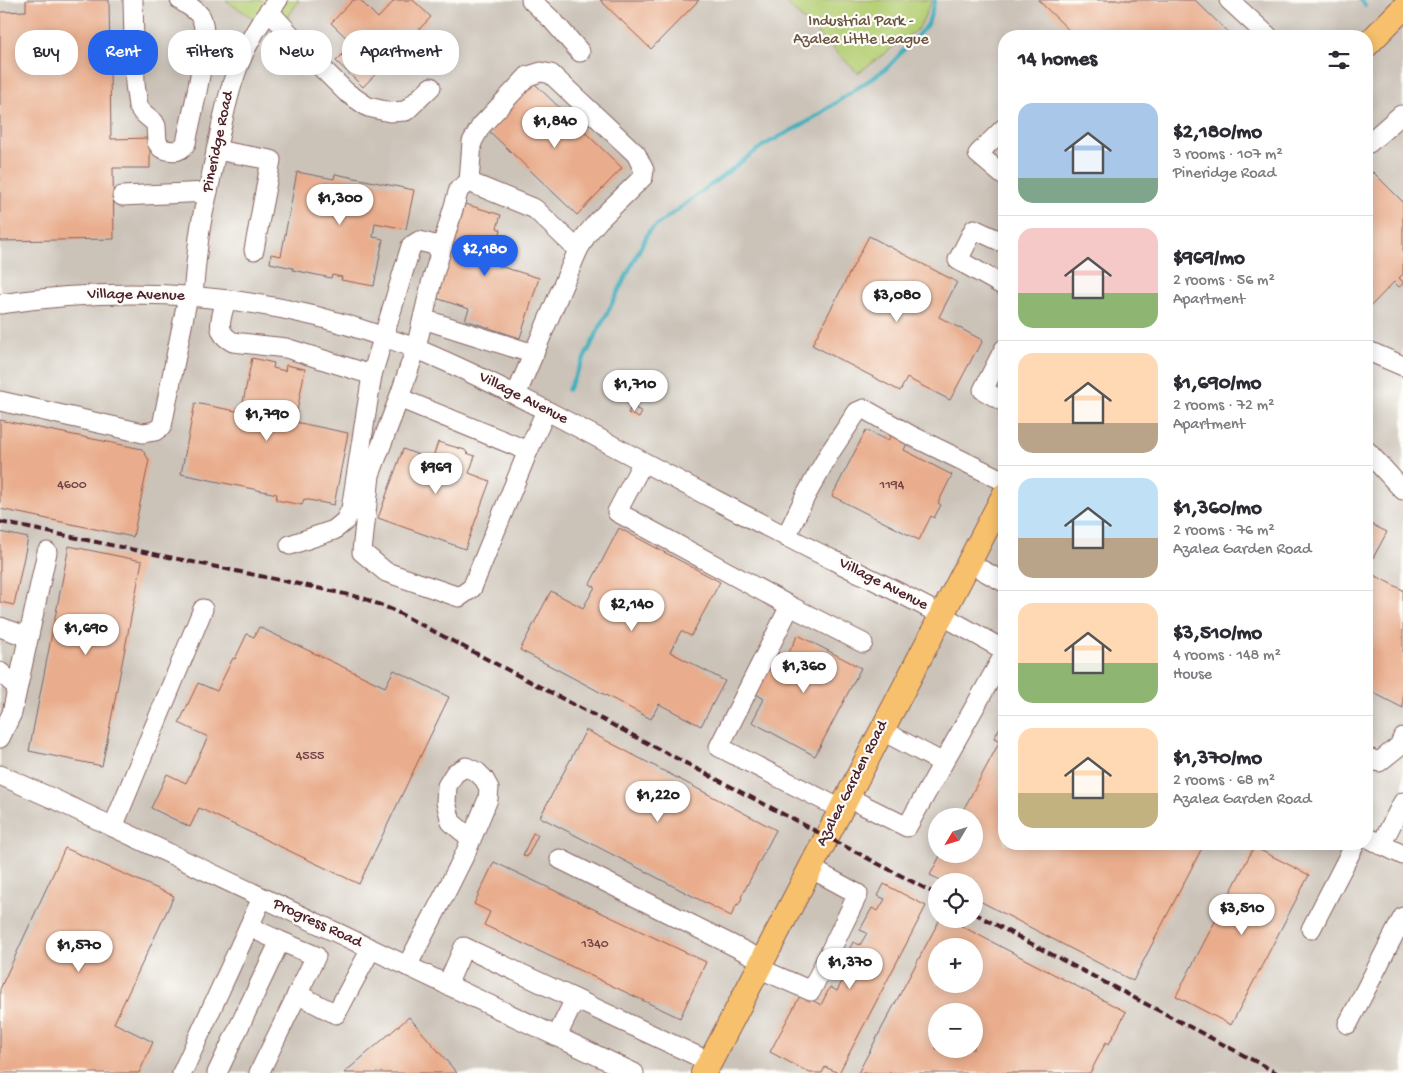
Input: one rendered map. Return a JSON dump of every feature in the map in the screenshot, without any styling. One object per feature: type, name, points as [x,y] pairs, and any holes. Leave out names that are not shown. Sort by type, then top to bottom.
[{"type":"main road","points":[[1373,39],[1403,8]]},
{"type":"main road","name":"Azalea Garden Road","points":[[706,1067],[998,507]]},
{"type":"street","points":[[133,0],[135,84],[138,106],[154,122],[157,142],[160,148],[167,151],[178,151],[186,143],[200,75]]},
{"type":"street","points":[[180,0],[194,9],[201,18],[203,30]]},
{"type":"street","points":[[531,0],[553,21],[580,52]]},
{"type":"street","points":[[1229,0],[1262,30]]},
{"type":"street","points":[[273,5],[308,54],[346,92],[368,107],[390,112],[406,111],[431,87]]},
{"type":"street","name":"Pineridge Road","points":[[0,401],[143,433],[155,431],[162,426],[190,296],[201,222],[226,103],[245,49],[259,24],[273,5]]},
{"type":"street","points":[[469,182],[472,142],[481,126],[528,76],[541,72],[552,74],[636,154],[644,170],[643,177],[587,234],[578,250],[516,395]]},
{"type":"street","points":[[216,75],[233,79]]},
{"type":"street","points":[[1373,138],[1403,115]]},
{"type":"street","points":[[998,134],[978,154],[998,171]]},
{"type":"street","points":[[216,150],[271,160],[254,250]]},
{"type":"street","points":[[469,182],[535,209],[578,250]]},
{"type":"street","points":[[469,182],[458,189],[416,348],[370,475],[362,552],[386,572],[459,597],[472,588],[546,411]]},
{"type":"street","points":[[122,196],[208,192]]},
{"type":"street","points":[[998,240],[974,229],[958,260],[998,283]]},
{"type":"street","points":[[290,545],[334,530],[344,521],[351,509],[372,374],[411,246],[419,241],[442,247]]},
{"type":"street","name":"Village Avenue","points":[[0,304],[41,298],[95,294],[140,293],[190,296],[280,308],[368,331],[456,365],[516,395],[786,537],[914,600],[998,647]]},
{"type":"street","points":[[226,300],[220,326],[221,333],[233,342],[286,348],[372,374]]},
{"type":"street","points":[[423,319],[534,354]]},
{"type":"street","points":[[1373,353],[1403,366]]},
{"type":"street","points":[[998,361],[983,390],[998,399]]},
{"type":"street","points":[[399,398],[528,451]]},
{"type":"street","points":[[786,537],[806,495],[829,454],[857,412],[864,409],[910,435],[998,478]]},
{"type":"street","points":[[1373,458],[1403,490]]},
{"type":"street","points":[[643,462],[617,512],[790,606],[863,643]]},
{"type":"street","points":[[0,738],[6,713],[17,687],[47,552]]},
{"type":"street","points":[[969,563],[998,579]]},
{"type":"street","points":[[790,606],[719,748],[844,803],[907,827],[998,666]]},
{"type":"street","points":[[113,827],[203,610]]},
{"type":"street","points":[[0,627],[28,637]]},
{"type":"street","points":[[0,672],[17,687]]},
{"type":"street","points":[[881,730],[943,763]]},
{"type":"street","points":[[1373,760],[1379,762],[1399,746],[1403,737]]},
{"type":"street","name":"Progress Road","points":[[0,775],[634,1073]]},
{"type":"street","points":[[1401,810],[1374,841],[1403,855]]},
{"type":"street","points":[[407,966],[448,888],[470,838]]},
{"type":"street","points":[[1311,929],[1352,850]]},
{"type":"street","points":[[560,859],[811,991],[858,894],[810,868]]},
{"type":"street","points":[[182,1073],[262,898]]},
{"type":"street","points":[[1348,1024],[1403,917]]},
{"type":"street","points":[[249,927],[316,956],[259,1073]]},
{"type":"street","points":[[218,1073],[280,941]]},
{"type":"street","points":[[447,985],[464,947],[575,999],[706,1067]]},
{"type":"street","points":[[297,994],[336,1014],[371,949]]},
{"type":"street","points":[[557,1036],[575,999]]},
{"type":"shaded area","points":[[0,0],[224,0],[271,30],[261,30],[261,75],[332,75],[332,30],[280,30],[299,0],[783,0],[858,73],[919,28],[932,0],[1403,0],[1403,1073],[0,1073]]},
{"type":"green space","points":[[225,0],[299,0],[280,30],[271,30]]},
{"type":"green space","name":"Industrial Park - Azalea Little League","points":[[783,0],[932,0],[919,28],[858,73]]},
{"type":"building","points":[[26,0],[109,0],[109,30],[88,30],[88,75],[110,75],[111,139],[150,138],[150,168],[113,168],[114,239],[0,241],[0,12],[26,11]]},
{"type":"building","points":[[353,0],[360,0],[378,18],[395,0],[413,0],[431,17],[418,30],[342,30],[342,34],[331,23]]},
{"type":"building","points":[[600,0],[699,0],[651,49]]},
{"type":"building","points":[[1038,0],[1195,0],[1226,30],[1069,30]]},
{"type":"building","points":[[342,55],[342,67],[336,61]]},
{"type":"building","points":[[351,75],[375,75],[363,87]]},
{"type":"building","points":[[534,83],[622,168],[577,215],[488,130]]},
{"type":"building","points":[[297,172],[334,179],[335,174],[414,190],[406,229],[375,223],[373,237],[383,239],[374,286],[341,280],[342,277],[332,275],[331,278],[270,263],[271,254],[281,256]]},
{"type":"building","points":[[1373,172],[1403,202],[1403,274],[1399,278],[1403,284],[1399,287],[1394,282],[1373,304]]},
{"type":"building","points":[[465,204],[501,215],[497,228],[501,230],[498,239],[494,238],[486,262],[539,278],[520,338],[465,320],[469,309],[436,298]]},
{"type":"building","points":[[869,236],[957,282],[939,317],[982,340],[982,342],[950,400],[907,378],[900,391],[812,345]]},
{"type":"building","points":[[252,358],[274,363],[273,368],[285,371],[286,365],[305,369],[295,422],[348,433],[334,505],[304,499],[302,505],[276,500],[277,494],[181,474],[195,403],[241,412]]},
{"type":"building","points":[[632,406],[642,412],[639,418],[628,413]]},
{"type":"building","points":[[0,420],[142,449],[149,460],[133,537],[0,509]]},
{"type":"building","points":[[866,430],[888,441],[892,433],[908,441],[904,450],[952,475],[938,503],[941,505],[934,518],[931,516],[919,540],[832,496]]},
{"type":"building","points":[[438,442],[465,450],[467,453],[475,456],[469,473],[490,481],[465,549],[378,518],[403,449],[432,460]]},
{"type":"building","points":[[1373,525],[1387,532],[1373,558]]},
{"type":"building","points":[[619,528],[720,582],[691,636],[681,631],[670,652],[725,681],[701,726],[659,704],[651,719],[520,650],[551,591],[583,608],[595,587],[590,584]]},
{"type":"building","points":[[0,532],[28,538],[14,605],[0,602]]},
{"type":"building","points":[[69,546],[142,561],[102,766],[29,751]]},
{"type":"building","points":[[1373,575],[1403,590],[1403,708],[1373,693]]},
{"type":"building","points":[[259,627],[385,687],[394,670],[449,697],[359,884],[199,808],[190,827],[151,808],[167,774],[186,783],[208,737],[179,723],[198,683],[217,691],[247,634],[254,637]]},
{"type":"building","points":[[798,635],[861,668],[815,756],[752,722],[764,699],[756,694],[777,653],[786,658]]},
{"type":"building","points":[[586,730],[776,830],[731,916],[540,817]]},
{"type":"building","points":[[998,731],[998,740],[994,738]]},
{"type":"building","points":[[998,745],[998,850],[1201,850],[1133,981],[983,903],[983,873],[931,873],[936,863],[983,863],[983,808],[964,808]]},
{"type":"building","points":[[533,833],[538,835],[527,857],[523,855]]},
{"type":"building","points":[[65,848],[174,896],[114,1023],[153,1042],[139,1073],[0,1073],[0,989]]},
{"type":"building","points":[[1252,850],[1260,850],[1309,875],[1231,1025],[1176,996]]},
{"type":"building","points":[[494,862],[706,962],[680,1018],[484,925],[490,912],[474,904]]},
{"type":"building","points":[[884,884],[926,906],[839,1073],[825,1067],[822,1073],[810,1073],[770,1052],[801,994],[821,1005],[830,987],[837,991],[849,968],[842,964],[853,942],[860,945],[867,933],[860,930],[872,908],[878,911],[885,899],[878,896]]},
{"type":"building","points":[[935,928],[965,928],[1126,1012],[1109,1044],[1106,1042],[1090,1073],[858,1073],[928,942],[928,993],[983,993],[983,938],[930,938]]},
{"type":"building","points":[[409,1017],[457,1073],[344,1073]]},
{"type":"waterway","points":[[568,390],[649,231],[764,145],[809,121],[887,68],[928,24],[935,0]]},
{"type":"waterway","points":[[1360,0],[1365,5]]},
{"type":"railway","points":[[0,522],[363,598],[393,610],[928,890]]},
{"type":"railway","points":[[983,918],[1277,1073]]}]
